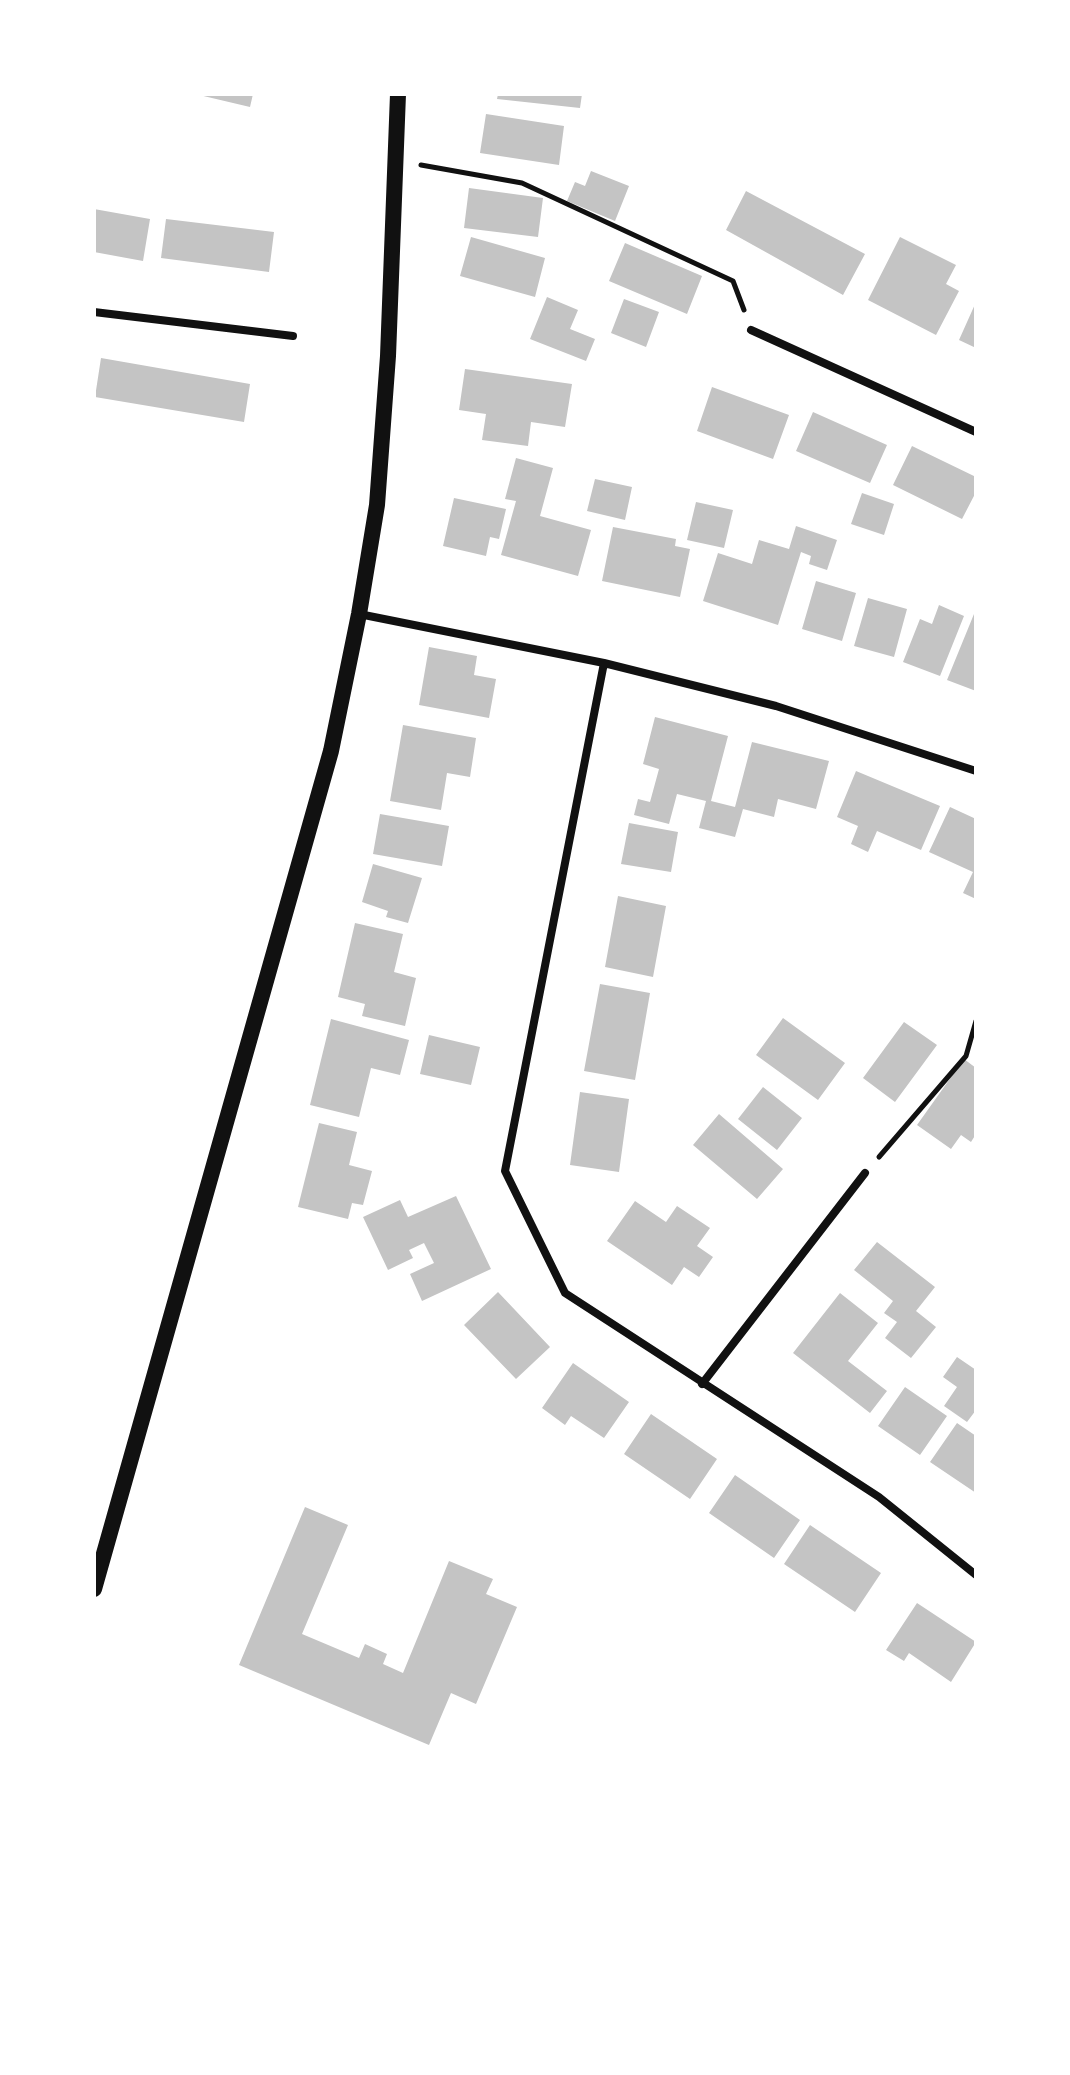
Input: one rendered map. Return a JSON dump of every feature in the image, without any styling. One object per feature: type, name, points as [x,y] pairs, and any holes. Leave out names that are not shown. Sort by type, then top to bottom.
[{"type":"main road","points":[[94,1589],[331,751],[359,614],[378,490],[388,356],[398,94]]},
{"type":"street","points":[[94,312],[293,336]]},
{"type":"street","points":[[751,330],[976,432]]},
{"type":"street","points":[[359,614],[604,663],[776,706],[976,771]]},
{"type":"street","points":[[604,663],[505,1171],[565,1293],[879,1497],[976,1575]]},
{"type":"street","points":[[702,1384],[865,1173]]},
{"type":"path","points":[[395,161],[522,183],[733,281],[751,330]]},
{"type":"path","points":[[865,1173],[966,1056],[976,1021]]},
{"type":"building","points":[[195,94],[253,94],[250,107]]},
{"type":"building","points":[[498,94],[582,94],[580,108],[497,99]]},
{"type":"building","points":[[486,114],[564,126],[559,165],[480,153]]},
{"type":"building","points":[[591,171],[629,186],[615,221],[567,201],[575,182],[585,186]]},
{"type":"building","points":[[469,188],[543,198],[538,237],[464,228]]},
{"type":"building","points":[[746,191],[865,254],[843,295],[726,230]]},
{"type":"building","points":[[94,209],[150,219],[143,261],[94,252]]},
{"type":"building","points":[[166,219],[274,232],[269,272],[161,258]]},
{"type":"building","points":[[471,237],[545,258],[535,297],[460,276]]},
{"type":"building","points":[[900,237],[956,265],[946,284],[959,291],[936,335],[868,300]]},
{"type":"building","points":[[625,243],[702,276],[687,314],[609,281]]},
{"type":"building","points":[[547,297],[578,310],[570,329],[595,339],[586,361],[530,339]]},
{"type":"building","points":[[624,299],[659,312],[646,347],[611,333]]},
{"type":"building","points":[[976,302],[976,348],[959,340]]},
{"type":"building","points":[[101,358],[250,384],[244,422],[95,397]]},
{"type":"building","points":[[465,369],[572,384],[565,427],[531,422],[528,446],[482,440],[486,414],[459,410]]},
{"type":"building","points":[[712,387],[789,415],[773,459],[697,431]]},
{"type":"building","points":[[813,412],[887,445],[870,483],[796,451]]},
{"type":"building","points":[[912,446],[976,477],[976,492],[962,519],[893,485]]},
{"type":"building","points":[[516,458],[553,468],[540,516],[591,530],[578,576],[501,555],[516,501],[505,499]]},
{"type":"building","points":[[595,479],[632,487],[625,520],[587,511]]},
{"type":"building","points":[[862,493],[894,504],[884,535],[851,524]]},
{"type":"building","points":[[454,498],[506,509],[499,539],[490,537],[486,556],[443,546]]},
{"type":"building","points":[[696,502],[733,510],[724,548],[687,540]]},
{"type":"building","points":[[796,526],[837,540],[827,570],[809,564],[811,556],[801,552],[778,625],[703,601],[718,553],[752,564],[759,540],[789,549]]},
{"type":"building","points":[[613,527],[676,539],[675,546],[690,549],[680,597],[602,581]]},
{"type":"building","points":[[816,581],[856,593],[842,641],[802,629]]},
{"type":"building","points":[[868,598],[907,609],[894,657],[854,646]]},
{"type":"building","points":[[939,605],[964,616],[940,676],[903,662],[920,619],[932,624]]},
{"type":"building","points":[[976,615],[976,691],[947,680]]},
{"type":"building","points":[[429,647],[477,656],[474,675],[496,679],[489,718],[419,705]]},
{"type":"building","points":[[655,717],[728,736],[711,801],[735,807],[752,742],[829,761],[816,809],[778,799],[774,817],[743,809],[735,837],[699,828],[706,801],[677,794],[669,824],[634,815],[638,799],[650,802],[659,769],[643,764]]},
{"type":"building","points":[[403,725],[476,738],[470,777],[447,773],[441,810],[390,801]]},
{"type":"building","points":[[856,771],[940,806],[921,850],[877,831],[868,852],[851,844],[858,826],[837,817]]},
{"type":"building","points":[[950,807],[976,819],[976,899],[963,893],[973,872],[929,852]]},
{"type":"building","points":[[380,814],[449,826],[442,866],[373,854]]},
{"type":"building","points":[[629,823],[678,832],[671,872],[621,864]]},
{"type":"building","points":[[373,864],[422,878],[408,923],[386,917],[388,911],[362,902]]},
{"type":"building","points":[[618,896],[666,906],[653,977],[605,967]]},
{"type":"building","points":[[355,923],[403,934],[394,972],[416,978],[405,1026],[362,1016],[365,1004],[338,997]]},
{"type":"building","points":[[600,984],[650,993],[635,1080],[584,1071]]},
{"type":"building","points":[[783,1018],[845,1063],[818,1100],[756,1055]]},
{"type":"building","points":[[331,1019],[409,1040],[400,1075],[371,1068],[359,1117],[310,1105]]},
{"type":"building","points":[[904,1022],[937,1045],[895,1102],[863,1078]]},
{"type":"building","points":[[429,1035],[480,1047],[471,1085],[420,1074]]},
{"type":"building","points":[[964,1059],[976,1068],[976,1134],[971,1142],[961,1135],[951,1149],[917,1125]]},
{"type":"building","points":[[763,1087],[802,1118],[777,1150],[738,1119]]},
{"type":"building","points":[[580,1092],[629,1099],[619,1172],[570,1165]]},
{"type":"building","points":[[719,1114],[783,1169],[757,1199],[693,1145]]},
{"type":"building","points":[[319,1123],[357,1132],[349,1165],[372,1171],[363,1205],[352,1203],[348,1219],[298,1207]]},
{"type":"building","points":[[456,1196],[491,1269],[422,1301],[410,1274],[434,1263],[424,1243],[409,1250],[413,1258],[388,1270],[363,1217],[400,1200],[408,1217]]},
{"type":"building","points":[[635,1201],[666,1222],[677,1206],[710,1228],[697,1246],[713,1257],[699,1277],[684,1267],[672,1285],[607,1241]]},
{"type":"building","points":[[877,1242],[935,1287],[916,1311],[936,1327],[911,1358],[885,1338],[897,1322],[884,1313],[893,1301],[854,1270]]},
{"type":"building","points":[[498,1292],[550,1347],[516,1379],[464,1325]]},
{"type":"building","points":[[840,1293],[878,1323],[848,1361],[887,1391],[870,1413],[793,1353]]},
{"type":"building","points":[[957,1357],[976,1370],[976,1410],[967,1422],[944,1406],[957,1387],[943,1377]]},
{"type":"building","points":[[573,1363],[629,1402],[604,1438],[571,1416],[565,1425],[542,1408]]},
{"type":"building","points":[[905,1387],[947,1416],[920,1455],[878,1426]]},
{"type":"building","points":[[651,1414],[717,1459],[690,1499],[624,1454]]},
{"type":"building","points":[[957,1423],[976,1436],[976,1493],[930,1462]]},
{"type":"building","points":[[735,1475],[800,1520],[774,1558],[709,1513]]},
{"type":"building","points":[[305,1507],[348,1525],[302,1634],[359,1658],[365,1644],[387,1654],[383,1664],[403,1673],[449,1561],[493,1579],[486,1594],[517,1607],[476,1704],[451,1693],[429,1745],[239,1665]]},
{"type":"building","points":[[810,1525],[881,1573],[855,1612],[784,1564]]},
{"type":"building","points":[[917,1603],[976,1642],[951,1682],[909,1653],[904,1661],[886,1650]]}]
